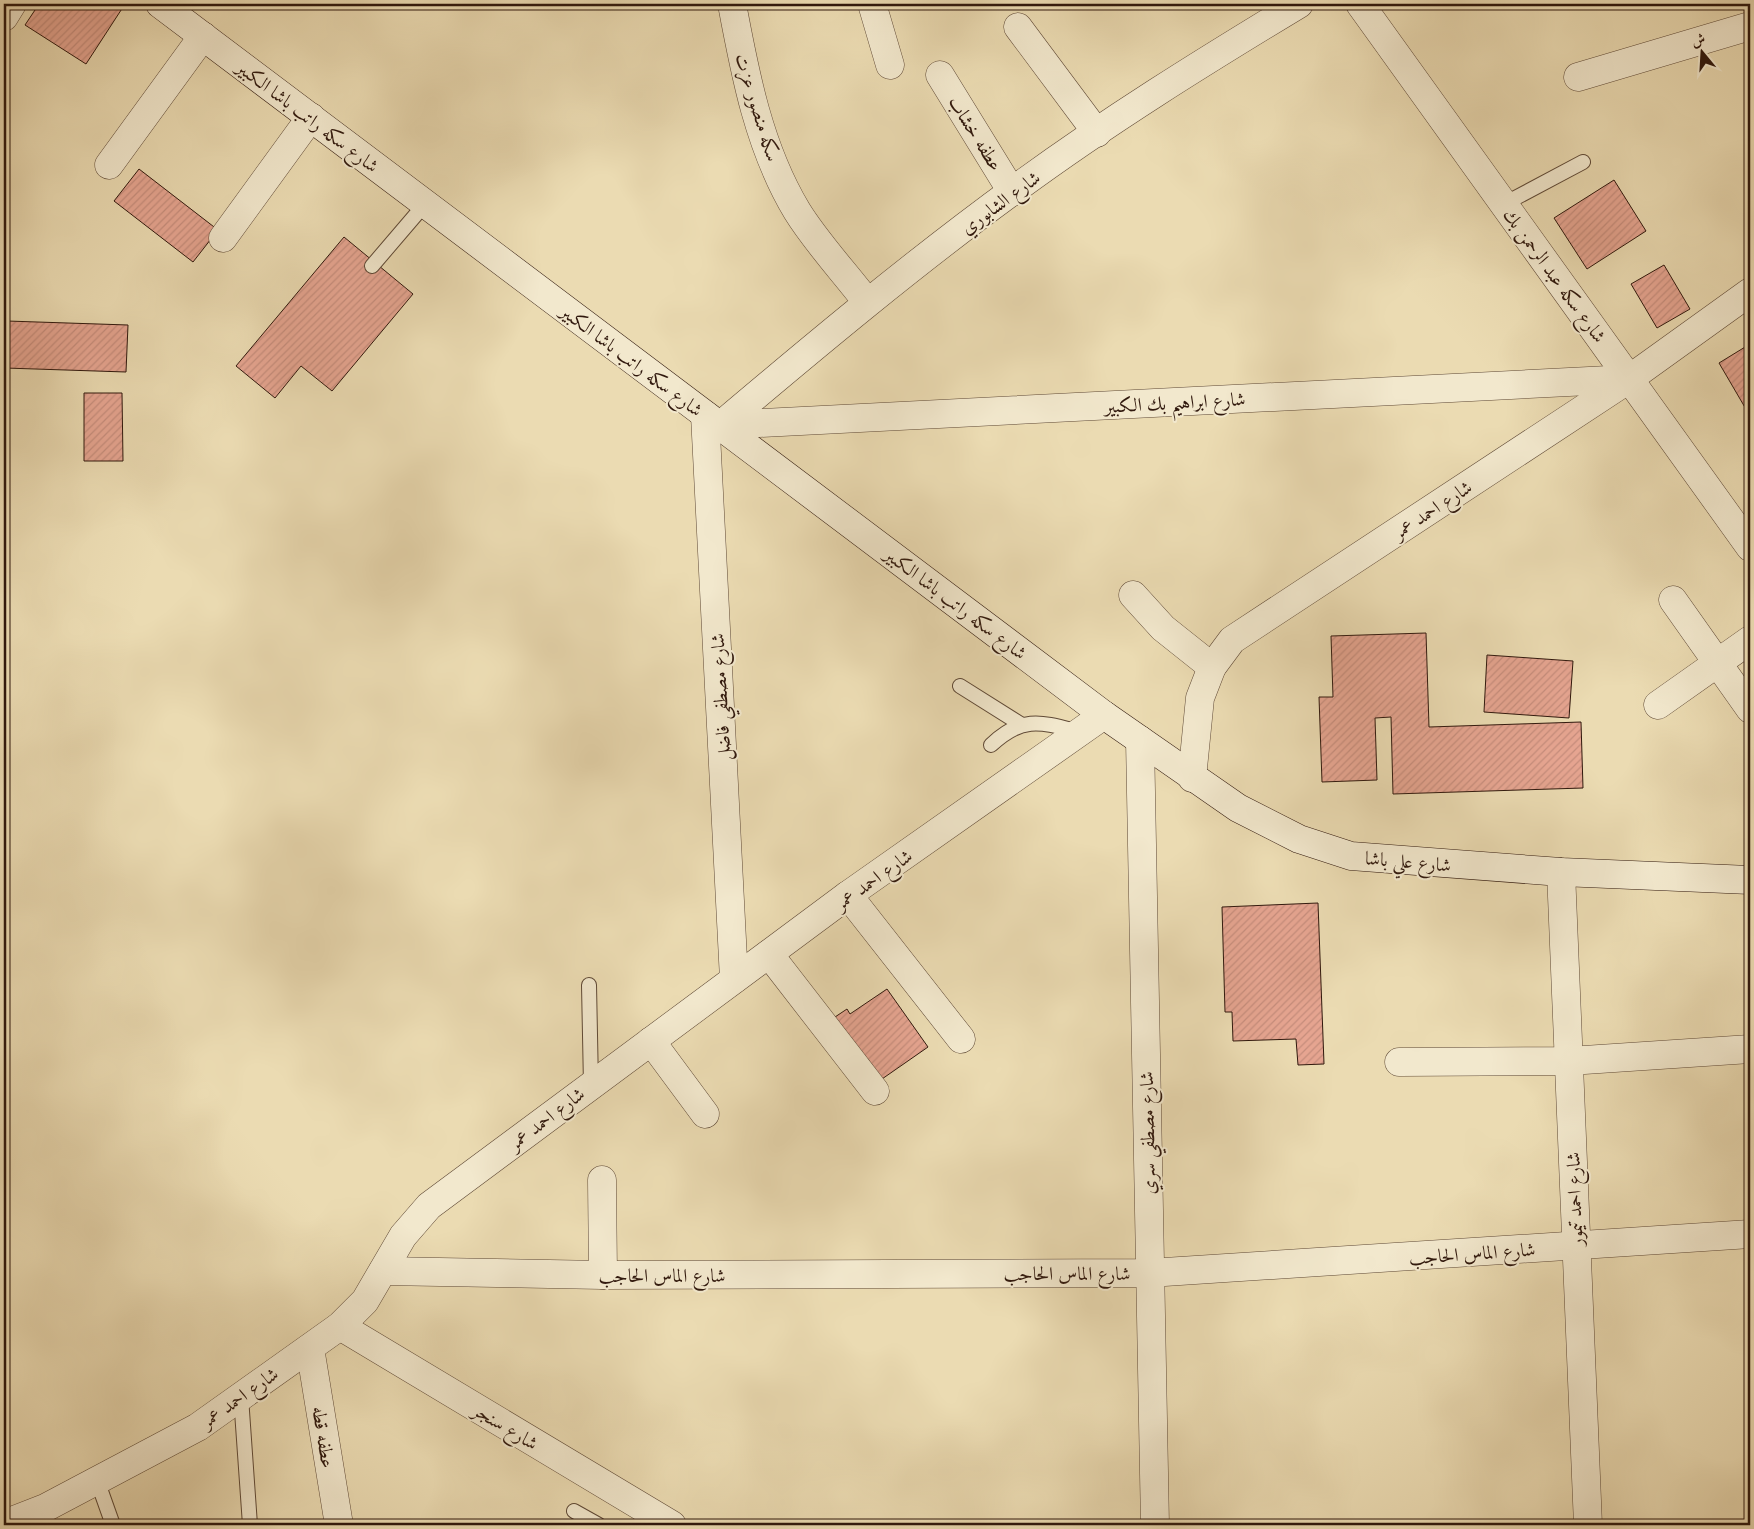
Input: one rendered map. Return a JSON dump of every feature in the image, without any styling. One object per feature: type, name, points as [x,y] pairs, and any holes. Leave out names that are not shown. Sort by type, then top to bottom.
[{"type":"street","points":[[4,16],[12,4]]},
{"type":"street","name":"شارع سكه راتب باشا الكبير","points":[[160,4],[1104,716]]},
{"type":"street","name":"سكه منصور عزت","points":[[732,4],[747,81],[767,148],[797,211],[867,302]]},
{"type":"street","points":[[872,4],[890,64]]},
{"type":"street","name":"شارع الشابوري","points":[[713,420],[1012,192],[1177,78],[1299,4]]},
{"type":"street","name":"شارع سكه عبد الرحمن بك","points":[[1366,5],[1504,204],[1750,547]]},
{"type":"street","points":[[1578,77],[1750,26]]},
{"type":"street","points":[[1018,27],[1097,133]]},
{"type":"street","points":[[109,165],[203,36]]},
{"type":"street","name":"عطفه خشاب","points":[[940,75],[1012,192]]},
{"type":"street","points":[[223,238],[310,118]]},
{"type":"street","name":"شارع احمد عمر","points":[[1192,778],[1200,698],[1212,667],[1232,640],[1629,379],[1750,292]]},
{"type":"street","name":"شارع ابراهيم بك الكبير","points":[[713,420],[1629,379]]},
{"type":"street","name":"شارع مصطفي فاضل","points":[[713,420],[734,979]]},
{"type":"street","points":[[1133,595],[1163,628],[1212,667]]},
{"type":"street","points":[[1673,600],[1750,709]]},
{"type":"street","points":[[1658,705],[1750,640]]},
{"type":"street","name":"شارع احمد عمر","points":[[4,1524],[45,1508],[198,1427],[340,1326],[365,1301],[403,1236],[429,1206],[848,895],[1104,716]]},
{"type":"street","name":"شارع علي باشا","points":[[1104,716],[1238,808],[1299,839],[1351,856],[1561,872],[1750,880]]},
{"type":"street","name":"شارع مصطفي سري","points":[[1140,740],[1155,1525]]},
{"type":"street","name":"شارع احمد تيمور","points":[[1561,872],[1588,1525]]},
{"type":"street","points":[[848,895],[960,1039]]},
{"type":"street","points":[[769,954],[876,1091]]},
{"type":"street","points":[[651,1041],[705,1114]]},
{"type":"street","points":[[1399,1062],[1568,1061],[1750,1049]]},
{"type":"street","points":[[602,1180],[604,1275]]},
{"type":"street","name":"شارع الماس الحاجب","points":[[383,1271],[604,1275],[1149,1273],[1576,1247],[1750,1234]]},
{"type":"street","name":"شارع سنجر","points":[[340,1326],[668,1524]]},
{"type":"street","name":"عطفه قطه","points":[[310,1348],[339,1525]]},
{"type":"lane","points":[[1504,204],[1583,162]]},
{"type":"lane","points":[[372,266],[425,204]]},
{"type":"lane","points":[[960,686],[1022,725]]},
{"type":"lane","points":[[991,745],[1006,731],[1022,725],[1046,724],[1080,732]]},
{"type":"lane","points":[[589,985],[591,1085]]},
{"type":"lane","points":[[241,1397],[250,1525]]},
{"type":"lane","points":[[97,1480],[113,1525]]},
{"type":"lane","points":[[574,1511],[599,1525]]},
{"type":"building","points":[[39,4],[125,4],[86,64],[25,25]]},
{"type":"building","points":[[139,169],[218,230],[193,262],[114,201]]},
{"type":"building","points":[[1614,180],[1646,231],[1587,269],[1554,218]]},
{"type":"building","points":[[344,237],[413,294],[332,391],[301,366],[275,398],[236,366]]},
{"type":"building","points":[[1664,265],[1690,309],[1657,328],[1631,284]]},
{"type":"building","points":[[7,321],[128,325],[126,372],[5,368]]},
{"type":"building","points":[[1750,344],[1750,416],[1719,363]]},
{"type":"building","points":[[84,393],[122,393],[123,461],[84,461]]},
{"type":"building","points":[[1426,633],[1429,727],[1581,722],[1583,788],[1393,794],[1391,717],[1375,718],[1377,780],[1322,782],[1319,697],[1333,697],[1331,636]]},
{"type":"building","points":[[1487,655],[1573,661],[1569,718],[1484,712]]},
{"type":"building","points":[[1318,903],[1324,1064],[1298,1065],[1296,1039],[1233,1041],[1232,1012],[1225,1012],[1222,907]]},
{"type":"building","points":[[887,989],[928,1047],[882,1079],[867,1058],[849,1070],[820,1027],[847,1009],[850,1014]]}]
